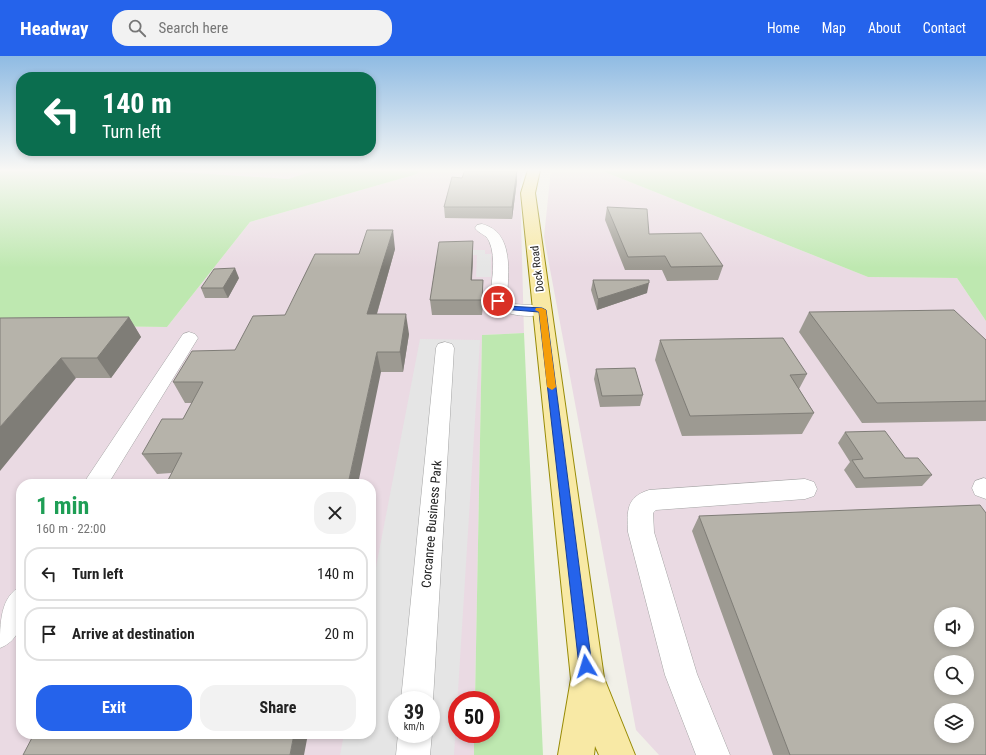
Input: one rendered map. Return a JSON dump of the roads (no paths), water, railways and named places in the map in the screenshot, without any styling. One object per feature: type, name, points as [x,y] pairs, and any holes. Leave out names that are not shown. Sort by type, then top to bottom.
[{"type":"main road","name":"Dock Road","points":[[529,203],[587,678],[617,755]]},
{"type":"main road","name":"Dock Road","points":[[576,755],[587,678]]},
{"type":"lane","points":[[482,228],[490,231],[497,240],[500,258],[498,301],[500,304],[505,308],[542,310]]},
{"type":"lane","points":[[98,479],[189,338]]},
{"type":"lane","name":"Corcanree Business Park","points":[[419,691],[445,348]]},
{"type":"lane","points":[[713,755],[681,675],[641,532],[640,510],[649,500],[805,489]]},
{"type":"lane","points":[[0,632],[16,608]]},
{"type":"lane","points":[[413,755],[414,743]]}]
